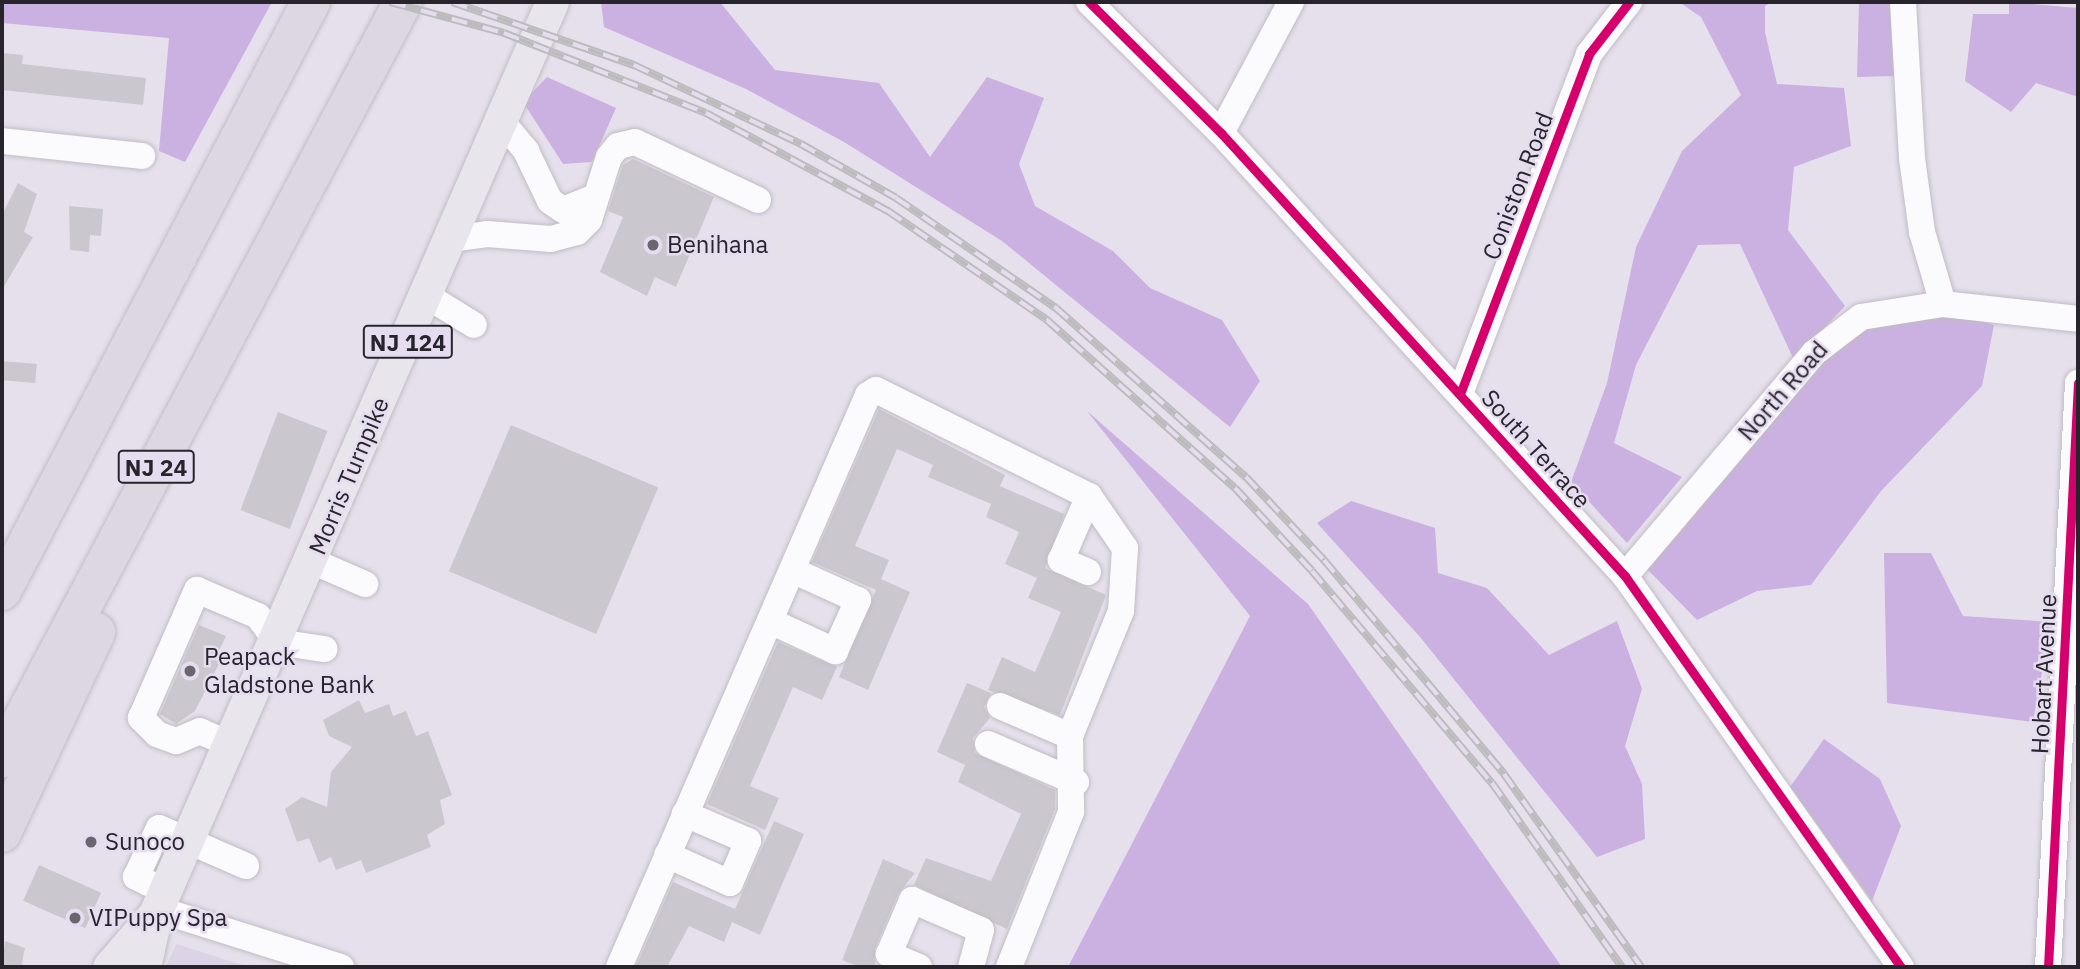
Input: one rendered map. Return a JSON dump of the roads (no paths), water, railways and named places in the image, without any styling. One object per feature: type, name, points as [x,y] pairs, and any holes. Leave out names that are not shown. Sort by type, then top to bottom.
[{"type":"highway","name":"NJ 24","points":[[2,591],[311,2]]},
{"type":"highway","name":"NJ 24","points":[[2,758],[403,2]]},
{"type":"highway","points":[[2,833],[310,175]]},
{"type":"main road","name":"Morris Turnpike","points":[[144,967],[162,900],[452,239],[552,2]]},
{"type":"main road","name":"Morris Turnpike","points":[[109,967],[162,900]]},
{"type":"street","name":"South Terrace","points":[[1089,2],[1221,133],[1625,576],[1901,967]]},
{"type":"street","points":[[1221,133],[1291,2]]},
{"type":"street","name":"Coniston Road","points":[[1461,394],[1589,54],[1629,2]]},
{"type":"street","points":[[1903,2],[1912,158],[1922,232],[1943,304]]},
{"type":"street","points":[[502,121],[526,151],[550,201],[563,210],[592,198]]},
{"type":"street","points":[[2,141],[142,156]]},
{"type":"street","points":[[452,239],[563,237],[589,220],[592,198],[609,157],[618,146],[635,142],[758,200]]},
{"type":"street","points":[[427,296],[474,326]]},
{"type":"street","name":"North Road","points":[[1625,576],[1833,333],[1861,317],[1943,304],[2078,319]]},
{"type":"street","name":"Hobart Avenue","points":[[2048,967],[2078,383]]},
{"type":"street","points":[[619,967],[792,570],[876,390],[1088,496],[1125,548],[1121,611],[1070,736],[1076,782],[1071,812],[1009,967]]},
{"type":"street","points":[[1088,496],[1060,560],[1088,572]]},
{"type":"street","points":[[312,561],[365,584]]},
{"type":"street","points":[[770,621],[835,651],[858,600],[792,570]]},
{"type":"street","points":[[231,745],[200,731],[176,741],[157,734],[141,718],[144,702],[197,590],[258,616],[324,649]]},
{"type":"street","points":[[1000,706],[1070,736]]},
{"type":"street","points":[[988,744],[1076,782]]},
{"type":"street","points":[[667,855],[730,883],[748,841],[685,814]]},
{"type":"street","points":[[188,842],[246,866]]},
{"type":"street","points":[[162,900],[341,967]]},
{"type":"street","points":[[919,967],[889,954],[912,900],[981,930],[971,967]]},
{"type":"railway","points":[[390,2],[504,33],[706,113],[888,211],[1047,320],[1235,488],[1312,571],[1492,783],[1622,967]]},
{"type":"railway","points":[[452,2],[634,65],[801,144],[896,198],[1056,308],[1246,477],[1324,560],[1504,774],[1641,967]]},
{"type":"place","name":"Benihana","points":[[653,245]]},
{"type":"place","name":"Peapack Gladstone Bank","points":[[190,671]]},
{"type":"place","name":"Sunoco","points":[[91,842]]},
{"type":"place","name":"VIPuppy Spa","points":[[75,918]]}]
